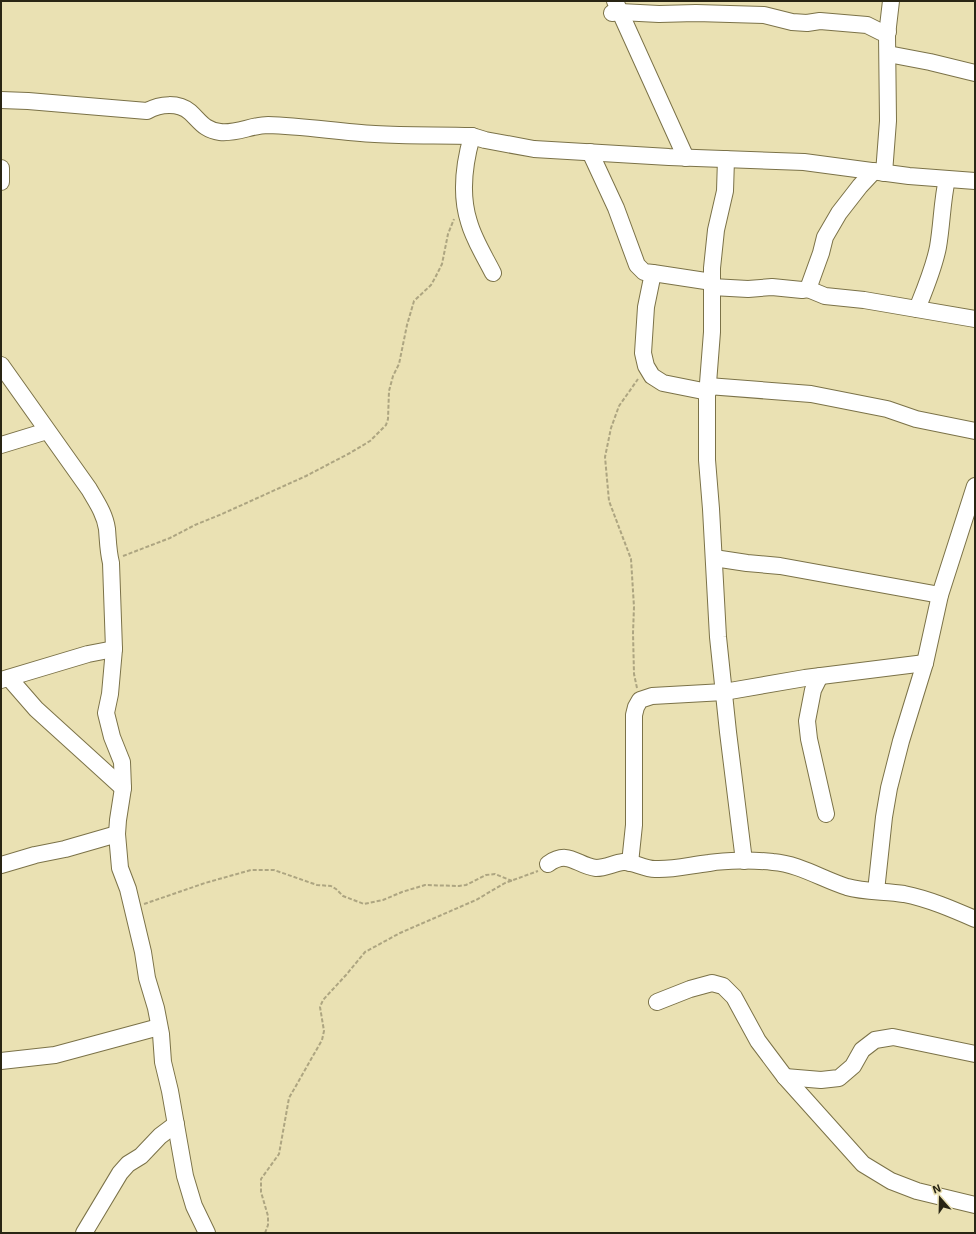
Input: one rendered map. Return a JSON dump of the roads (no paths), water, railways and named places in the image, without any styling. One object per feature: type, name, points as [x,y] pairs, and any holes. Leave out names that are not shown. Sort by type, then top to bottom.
[{"type":"street","points":[[808,289],[825,237],[839,213],[860,186],[879,172],[888,121],[888,32],[891,1]]},
{"type":"street","points":[[616,9],[659,14],[764,15],[792,22],[807,23],[820,21],[868,25],[881,32],[888,32]]},
{"type":"street","points":[[616,9],[686,158]]},
{"type":"street","points":[[888,54],[975,72]]},
{"type":"street","points":[[1,100],[147,111],[154,107],[167,105],[182,108],[190,112],[198,121],[208,128],[220,132],[241,131],[266,125],[376,134],[472,136],[485,140],[534,148],[686,158],[804,162],[879,172],[975,181]]},
{"type":"street","points":[[472,136],[465,170],[465,208],[469,224],[493,273]]},
{"type":"street","points":[[590,152],[616,208],[637,265],[644,272],[712,285],[748,289],[772,286],[802,290],[808,289],[825,296],[858,299],[975,319]]},
{"type":"street","points":[[726,159],[725,191],[716,230],[712,268],[712,332],[708,389],[707,460],[718,637],[744,862]]},
{"type":"street","points":[[1,168],[1,182]]},
{"type":"street","points":[[917,309],[938,249],[947,179]]},
{"type":"street","points":[[653,274],[646,307],[643,353],[646,366],[652,376],[663,383],[708,389],[767,389],[811,394],[887,409],[916,419],[975,431]]},
{"type":"street","points":[[1,365],[89,489],[100,507],[107,527],[108,550],[111,563],[114,649],[110,694],[106,713],[112,737],[122,762],[123,788],[117,834],[120,868],[128,889],[143,952],[147,978],[156,1008],[160,1027],[163,1062],[185,1176],[194,1206],[207,1233]]},
{"type":"street","points":[[1,445],[47,431]]},
{"type":"street","points":[[876,891],[884,817],[889,788],[901,741],[925,663],[940,595],[975,486]]},
{"type":"street","points":[[714,558],[780,566],[940,595]]},
{"type":"street","points":[[114,649],[88,654],[5,679],[123,788]]},
{"type":"street","points":[[630,863],[634,825],[634,715],[640,700],[652,696],[724,692],[770,683],[925,663]]},
{"type":"street","points":[[820,676],[813,690],[807,721],[809,739],[826,814]]},
{"type":"street","points":[[1,864],[65,849],[117,834]]},
{"type":"street","points":[[548,864],[555,859],[566,858],[595,868],[604,868],[622,862],[656,869],[676,868],[711,862],[774,862],[807,870],[848,887],[928,899],[975,919]]},
{"type":"street","points":[[657,1002],[690,989],[712,983],[723,986],[734,997],[758,1041],[785,1077],[862,1164],[891,1181],[917,1190],[975,1204]]},
{"type":"street","points":[[1,1061],[55,1055],[160,1027]]},
{"type":"street","points":[[785,1077],[820,1080],[838,1078],[853,1066],[862,1050],[875,1040],[893,1037],[975,1054]]},
{"type":"street","points":[[84,1233],[120,1172],[128,1164],[141,1156],[160,1136],[176,1124]]}]
